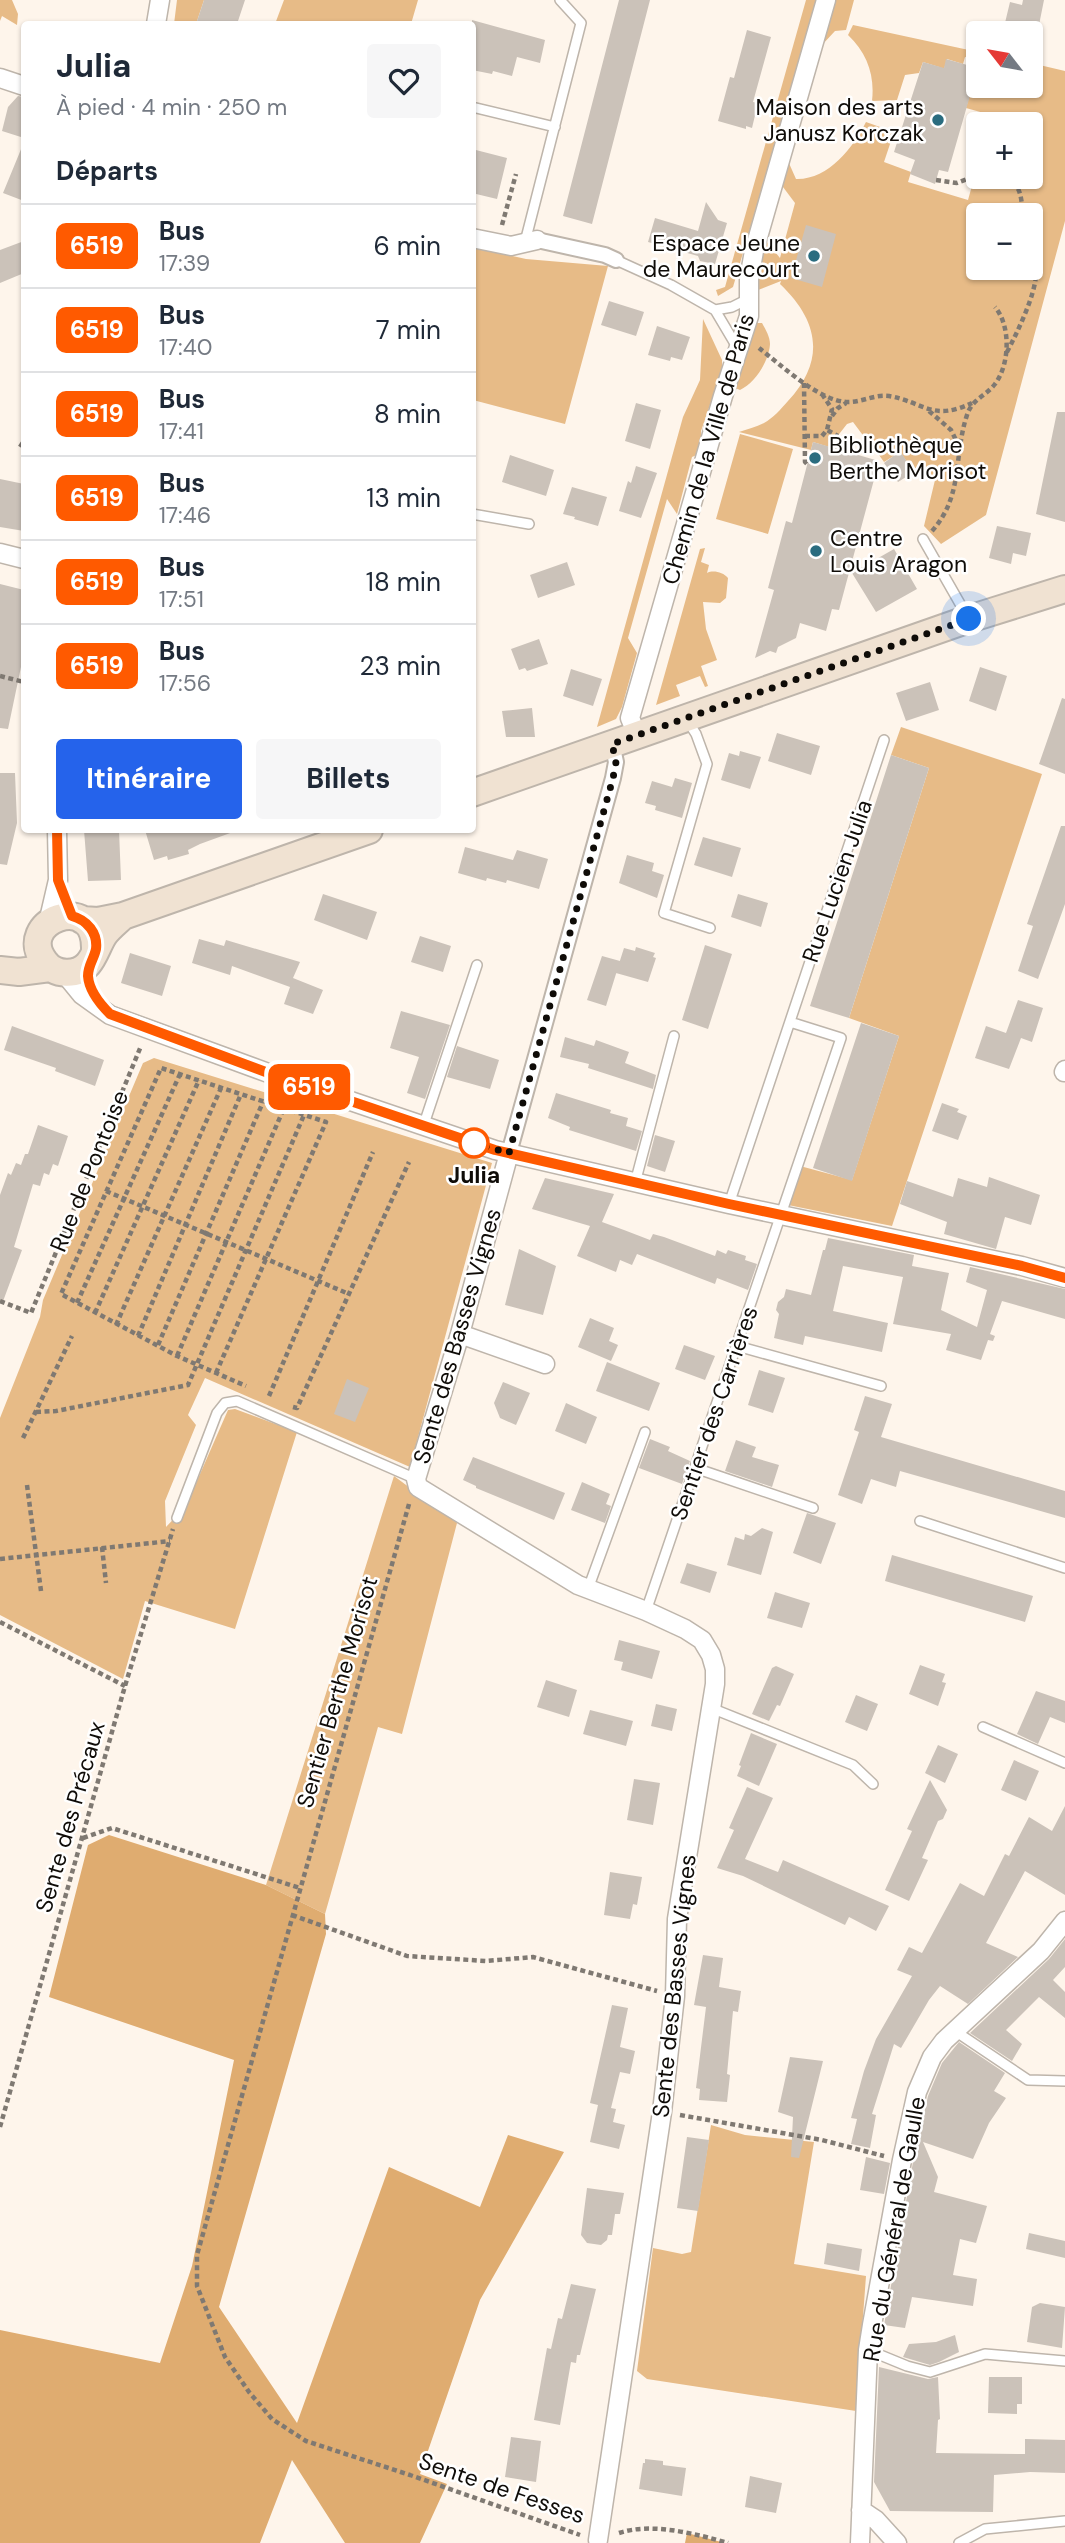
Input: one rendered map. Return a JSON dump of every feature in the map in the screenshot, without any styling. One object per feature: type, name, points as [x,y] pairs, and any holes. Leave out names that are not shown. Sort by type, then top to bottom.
[{"type":"main road","points":[[476,792],[622,747],[686,718],[969,619],[1065,589]]},
{"type":"main road","points":[[0,961],[28,949],[60,923],[98,921],[123,916],[360,833]]},
{"type":"main road","points":[[0,970],[73,972],[92,956],[106,932],[123,916]]},
{"type":"main road","points":[[60,923],[93,932],[92,956]]},
{"type":"main road","points":[[57,970],[45,963],[39,950],[60,923]]},
{"type":"street","points":[[156,21],[160,0]]},
{"type":"street","name":"Chemin de la Ville de Paris","points":[[509,1153],[622,747],[723,396],[749,316],[749,279],[754,251],[826,0]]},
{"type":"street","points":[[1,83],[21,86]]},
{"type":"street","points":[[476,239],[511,246],[531,241],[605,255],[616,260]]},
{"type":"street","points":[[0,553],[21,558]]},
{"type":"street","points":[[57,833],[60,923]]},
{"type":"street","points":[[58,880],[60,923]]},
{"type":"street","points":[[92,956],[88,978],[91,988],[110,1014]]},
{"type":"street","points":[[57,970],[82,995],[110,1014],[423,1126],[509,1153],[782,1216],[1022,1266],[1065,1278]]},
{"type":"street","name":"Sente des Basses Vignes","points":[[509,1153],[460,1334],[416,1479],[418,1487],[588,1589],[685,1629],[702,1640],[711,1655],[715,1670],[677,1919],[675,1996],[662,2112],[598,2540]]},
{"type":"street","points":[[460,1334],[545,1364]]},
{"type":"street","name":"Rue du Général de Gaulle","points":[[860,2543],[869,2350],[902,2160],[922,2078],[933,2057],[955,2031],[1041,1951],[1065,1921]]},
{"type":"street","points":[[861,2510],[876,2520],[897,2543]]},
{"type":"lane","points":[[531,241],[581,23],[560,0]]},
{"type":"lane","points":[[476,108],[555,127]]},
{"type":"lane","points":[[616,260],[671,285],[715,310],[734,342],[741,340]]},
{"type":"lane","points":[[715,310],[732,307],[750,299]]},
{"type":"lane","points":[[476,515],[529,524]]},
{"type":"lane","points":[[923,539],[969,619]]},
{"type":"lane","points":[[686,718],[696,734],[708,764],[663,913],[710,928]]},
{"type":"lane","name":"Rue Lucien Julia","points":[[729,1204],[884,740]]},
{"type":"lane","points":[[423,1126],[477,965]]},
{"type":"lane","points":[[782,1216],[841,1038],[790,1022]]},
{"type":"lane","points":[[635,1183],[674,1036]]},
{"type":"lane","name":"Sentier des Carrières","points":[[646,1611],[782,1216]]},
{"type":"lane","points":[[737,1346],[881,1386]]},
{"type":"lane","name":"Sente des Basses Vignes","points":[[177,1518],[217,1413],[225,1403],[237,1401],[416,1479]]},
{"type":"lane","points":[[588,1589],[645,1432]]},
{"type":"lane","points":[[695,1468],[813,1508]]},
{"type":"lane","points":[[920,1521],[1065,1569]]},
{"type":"lane","points":[[711,1708],[853,1765],[873,1784]]},
{"type":"lane","points":[[984,1727],[1065,1763]]},
{"type":"lane","points":[[955,2031],[1028,2080],[1065,2081]]},
{"type":"lane","points":[[869,2350],[930,2372],[985,2354],[1065,2361]]},
{"type":"lane","points":[[959,2543],[985,2529],[1065,2521]]},
{"type":"path","points":[[501,229],[516,174]]},
{"type":"path","points":[[936,180],[957,183],[966,180]]},
{"type":"path","points":[[741,340],[818,391],[838,401],[851,402],[888,396],[929,411],[946,411],[972,403],[994,385],[1023,319],[1035,280]]},
{"type":"path","points":[[995,307],[1003,319],[1006,333],[1005,356]]},
{"type":"path","points":[[804,382],[807,464]]},
{"type":"path","points":[[805,436],[821,436],[828,430],[832,409],[818,391]]},
{"type":"path","points":[[830,420],[838,408],[851,402]]},
{"type":"path","points":[[923,539],[941,520],[954,494],[964,425],[972,403]]},
{"type":"path","points":[[929,411],[951,430],[960,447]]},
{"type":"path","points":[[828,430],[838,436]]},
{"type":"path","points":[[0,676],[21,681]]},
{"type":"path","name":"Rue de Pontoise","points":[[0,1301],[31,1313],[149,1029]]},
{"type":"path","points":[[216,1373],[326,1122],[161,1068],[61,1294],[177,1356],[247,1387]]},
{"type":"path","points":[[77,1303],[180,1074]]},
{"type":"path","points":[[95,1313],[199,1080]]},
{"type":"path","points":[[116,1325],[221,1088]]},
{"type":"path","points":[[138,1336],[242,1094]]},
{"type":"path","points":[[158,1345],[263,1101]]},
{"type":"path","points":[[177,1356],[284,1108]]},
{"type":"path","points":[[36,1412],[188,1385],[304,1115]]},
{"type":"path","points":[[269,1396],[373,1152]]},
{"type":"path","points":[[287,1404],[297,1408],[409,1161]]},
{"type":"path","points":[[106,1191],[348,1294]]},
{"type":"path","points":[[23,1438],[72,1336]]},
{"type":"path","points":[[258,1391],[278,1400]]},
{"type":"path","name":"Sentier Berthe Morisot","points":[[292,1915],[416,1479]]},
{"type":"path","points":[[27,1485],[41,1591]]},
{"type":"path","name":"Sente des Précaux","points":[[0,2127],[125,1686],[177,1518]]},
{"type":"path","points":[[0,1559],[170,1541]]},
{"type":"path","points":[[102,1547],[106,1583]]},
{"type":"path","points":[[0,1622],[125,1686]]},
{"type":"path","points":[[83,1839],[112,1828],[300,1888]]},
{"type":"path","points":[[292,1915],[407,1955],[486,1961],[533,1957],[675,1996]]},
{"type":"path","name":"Sente de Fesses","points":[[292,1915],[197,2255],[197,2286],[225,2357],[249,2392],[272,2418],[306,2441],[598,2540],[624,2531],[655,2529],[728,2543]]},
{"type":"path","points":[[662,2112],[822,2140],[902,2160]]},
{"type":"shaded area","points":[[0,0],[12,0],[18,14],[17,25],[2,16],[0,21]]},
{"type":"shaded area","points":[[177,0],[204,0],[197,21],[174,21]]},
{"type":"shaded area","points":[[284,0],[418,0],[412,21],[276,21]]},
{"type":"shaded area","points":[[806,0],[817,0],[733,287],[718,296],[716,290],[725,287]]},
{"type":"shaded area","points":[[830,0],[854,0],[846,30],[835,31],[822,45],[821,43]]},
{"type":"shaded area","points":[[853,25],[966,49],[966,57],[963,64],[947,59],[943,73],[939,67],[923,62],[919,73],[905,75],[897,100],[872,101],[871,73],[865,57],[848,35]]},
{"type":"shaded area","points":[[1043,66],[1065,71],[1065,221],[986,515],[941,544],[924,526],[935,480],[917,476],[900,452],[884,462],[879,455],[879,446],[862,438],[853,422],[847,424],[829,447],[813,442],[811,450],[739,432],[764,423],[780,410],[800,386],[812,356],[810,326],[793,298],[780,284],[781,281],[753,292],[763,237],[780,258],[795,203],[780,183],[788,161],[796,179],[819,174],[847,152],[866,122],[894,132],[884,162],[911,172],[908,182],[968,200],[971,189],[1043,189],[1043,112],[980,112],[966,108],[969,98],[1043,98]]},
{"type":"shaded area","points":[[476,248],[526,259],[608,266],[565,424],[476,401]]},
{"type":"shaded area","points":[[703,319],[722,360],[722,370],[701,431],[701,453],[692,457],[677,514],[667,499],[628,638],[637,653],[622,707],[616,719],[597,727],[683,417],[700,380]]},
{"type":"shaded area","points":[[757,323],[762,323],[768,334],[769,351],[756,377],[740,390],[735,388]]},
{"type":"shaded area","points":[[740,434],[793,449],[768,534],[716,519]]},
{"type":"shaded area","points":[[705,548],[701,562],[709,565],[707,573],[718,572],[728,578],[726,598],[720,603],[703,602],[706,629],[717,660],[701,666],[708,686],[705,687],[700,676],[676,685],[680,696],[656,705],[700,549]]},
{"type":"shaded area","points":[[901,727],[1042,774],[892,1226],[788,1205],[800,1166],[852,1180],[899,1036],[849,1018],[929,768],[891,755]]},
{"type":"shaded area","points":[[154,1058],[492,1163],[410,1467],[205,1378],[188,1415],[196,1425],[165,1501],[166,1527],[186,1506],[228,1410],[235,1409],[297,1432],[235,1629],[145,1601],[123,1679],[0,1615],[0,1418],[40,1317],[43,1300],[143,1063]]},
{"type":"shaded area","points":[[394,1476],[457,1523],[402,1734],[378,1727],[325,1914],[266,1885]]},
{"type":"shaded area","points":[[109,1835],[266,1885],[325,1914],[326,1934],[219,2307],[297,2423],[389,2167],[480,2207],[508,2135],[564,2152],[480,2300],[420,2474],[447,2484],[420,2543],[345,2543],[292,2460],[260,2543],[0,2543],[0,2330],[160,2363],[192,2266],[234,2060],[49,1997],[88,1845]]},
{"type":"shaded area","points":[[711,2125],[745,2135],[814,2142],[794,2264],[866,2276],[856,2411],[647,2379],[637,2371],[653,2248],[682,2254],[691,2252]]},
{"type":"shaded area","points":[[687,2533],[725,2543],[685,2543]]},
{"type":"building","points":[[204,0],[245,0],[238,21],[197,21]]},
{"type":"building","points":[[619,0],[650,0],[592,224],[563,216]]},
{"type":"building","points":[[1023,0],[1044,0],[1040,21],[1005,21],[1010,2],[1022,5]]},
{"type":"building","points":[[476,21],[545,40],[540,63],[517,57],[512,76],[493,71],[492,74],[476,71]]},
{"type":"building","points":[[747,30],[771,37],[753,102],[758,103],[752,128],[746,126],[746,129],[718,121],[730,77],[734,78]]},
{"type":"building","name":"Maison des arts Janusz Korczak","points":[[946,59],[966,65],[966,98],[969,98],[948,172],[939,170],[935,184],[910,174],[915,160],[894,152],[923,62],[944,68]]},
{"type":"building","points":[[18,96],[21,96],[21,137],[2,131],[8,107]]},
{"type":"building","points":[[21,149],[21,200],[3,193]]},
{"type":"building","points":[[476,150],[507,158],[497,199],[476,194]]},
{"type":"building","points":[[706,202],[718,220],[727,223],[715,264],[700,261],[698,256],[648,242],[655,218],[698,231]]},
{"type":"building","name":"Espace Jeune de Maurecourt","points":[[806,225],[836,234],[822,287],[791,278]]},
{"type":"building","points":[[21,242],[21,274],[0,283],[0,250]]},
{"type":"building","points":[[609,301],[644,312],[636,336],[601,325]]},
{"type":"building","points":[[657,326],[690,337],[682,360],[671,357],[670,361],[648,355]]},
{"type":"building","points":[[636,403],[661,410],[650,449],[625,441]]},
{"type":"building","points":[[1057,412],[1065,412],[1065,522],[1036,514]]},
{"type":"building","name":"Centre Louis Aragon","points":[[813,442],[879,461],[839,610],[832,609],[826,631],[800,623],[796,638],[778,647],[776,653],[770,651],[755,658],[774,590],[768,588],[786,521],[792,523]]},
{"type":"building","points":[[900,451],[914,472],[898,482],[884,463]]},
{"type":"building","points":[[510,455],[554,470],[546,496],[502,482]]},
{"type":"building","points":[[636,466],[657,473],[641,518],[619,511],[628,481],[631,483]]},
{"type":"building","points":[[0,479],[21,483],[21,530],[0,527]]},
{"type":"building","points":[[572,487],[607,497],[598,526],[563,514]]},
{"type":"building","points":[[997,526],[1031,533],[1026,556],[1013,553],[1011,564],[989,558]]},
{"type":"building","points":[[894,549],[917,589],[876,612],[852,573]]},
{"type":"building","points":[[567,562],[575,585],[538,598],[530,575]]},
{"type":"building","points":[[0,584],[21,589],[21,667],[8,729],[0,728]]},
{"type":"building","points":[[539,639],[548,664],[527,671],[525,668],[519,670],[511,649]]},
{"type":"building","points":[[980,667],[1007,676],[996,711],[969,701]]},
{"type":"building","points":[[571,669],[602,679],[593,706],[563,696]]},
{"type":"building","points":[[930,682],[939,710],[906,721],[896,693]]},
{"type":"building","points":[[1062,698],[1065,699],[1065,774],[1039,764]]},
{"type":"building","points":[[532,708],[535,737],[506,737],[502,711]]},
{"type":"building","points":[[777,733],[820,746],[811,775],[768,761]]},
{"type":"building","points":[[740,751],[761,757],[750,789],[721,780],[729,753],[739,756]]},
{"type":"building","points":[[891,755],[929,768],[849,1018],[810,1006]]},
{"type":"building","points":[[0,773],[15,773],[17,823],[7,865],[0,864]]},
{"type":"building","points":[[675,778],[692,783],[682,818],[655,810],[656,806],[645,803],[652,781],[672,787]]},
{"type":"building","points":[[1061,826],[1065,826],[1065,904],[1038,979],[1018,971],[1033,926],[1027,924]]},
{"type":"building","points":[[84,833],[119,833],[121,880],[88,881]]},
{"type":"building","points":[[146,833],[230,833],[188,850],[189,854],[168,860],[167,856],[154,860]]},
{"type":"building","points":[[703,837],[741,848],[732,877],[694,865]]},
{"type":"building","points":[[465,847],[513,860],[517,850],[548,859],[539,889],[507,880],[506,883],[487,878],[486,881],[458,873]]},
{"type":"building","points":[[627,855],[654,863],[652,871],[664,875],[657,898],[619,883]]},
{"type":"building","points":[[323,894],[377,912],[367,940],[314,920]]},
{"type":"building","points":[[738,894],[768,903],[761,927],[731,917]]},
{"type":"building","points":[[420,936],[451,946],[443,972],[411,962]]},
{"type":"building","points":[[199,939],[224,946],[226,940],[300,962],[293,978],[323,990],[313,1014],[284,1004],[290,987],[232,966],[230,975],[192,963]]},
{"type":"building","points":[[705,945],[732,954],[708,1029],[682,1020]]},
{"type":"building","points":[[636,947],[655,953],[653,957],[656,958],[648,982],[616,973],[624,948],[635,951]]},
{"type":"building","points":[[130,953],[171,966],[162,996],[121,983]]},
{"type":"building","points":[[602,956],[620,961],[606,1006],[587,1000]]},
{"type":"building","points":[[1018,1000],[1043,1008],[1032,1042],[1021,1038],[1009,1069],[975,1058],[986,1026],[1006,1033]]},
{"type":"building","points":[[401,1011],[450,1025],[425,1099],[407,1093],[419,1057],[390,1048]]},
{"type":"building","points":[[861,1023],[899,1036],[852,1181],[813,1168]]},
{"type":"building","points":[[12,1026],[104,1060],[95,1086],[55,1071],[56,1068],[4,1050]]},
{"type":"building","points":[[565,1037],[594,1046],[596,1040],[629,1052],[625,1063],[656,1075],[653,1089],[588,1068],[589,1064],[560,1057]]},
{"type":"building","points":[[457,1046],[499,1060],[490,1089],[447,1077]]},
{"type":"building","points":[[556,1093],[628,1118],[626,1126],[642,1131],[636,1151],[569,1130],[570,1127],[548,1118]]},
{"type":"building","points":[[942,1103],[959,1109],[957,1112],[967,1116],[958,1140],[932,1131]]},
{"type":"building","points":[[38,1125],[68,1136],[58,1166],[53,1164],[49,1175],[44,1173],[40,1186],[33,1184],[14,1247],[22,1250],[2,1304],[0,1195],[8,1173],[11,1175],[16,1163],[21,1165],[25,1154],[28,1154]]},
{"type":"building","points":[[655,1135],[675,1141],[665,1172],[647,1166]]},
{"type":"building","points":[[989,1177],[1040,1195],[1031,1225],[1005,1217],[996,1249],[944,1234],[947,1222],[900,1204],[907,1181],[953,1197],[958,1178],[987,1187]]},
{"type":"building","points":[[545,1178],[614,1194],[602,1222],[650,1240],[653,1234],[664,1237],[715,1256],[717,1250],[726,1254],[728,1250],[746,1256],[745,1260],[757,1264],[748,1290],[717,1278],[715,1284],[637,1254],[632,1265],[620,1260],[616,1272],[577,1256],[590,1226],[532,1209]]},
{"type":"building","points":[[828,1238],[914,1255],[912,1266],[949,1273],[941,1310],[977,1327],[987,1290],[966,1282],[970,1267],[1065,1289],[1065,1319],[1002,1301],[990,1334],[995,1336],[993,1341],[988,1340],[981,1360],[946,1350],[951,1334],[893,1324],[903,1277],[843,1266],[833,1311],[888,1323],[882,1352],[805,1336],[803,1345],[774,1338],[779,1314],[776,1310],[778,1302],[784,1297],[786,1289],[811,1295]]},
{"type":"building","points":[[519,1249],[556,1266],[543,1315],[505,1305]]},
{"type":"building","points":[[590,1318],[614,1328],[609,1341],[618,1345],[611,1361],[578,1347]]},
{"type":"building","points":[[684,1345],[715,1356],[705,1380],[675,1369]]},
{"type":"building","points":[[607,1362],[660,1383],[649,1411],[596,1391]]},
{"type":"building","points":[[759,1370],[785,1378],[773,1413],[748,1405]]},
{"type":"building","points":[[347,1379],[369,1388],[355,1422],[334,1414]]},
{"type":"building","points":[[503,1382],[530,1393],[516,1425],[500,1418],[494,1403]]},
{"type":"building","points":[[865,1396],[892,1404],[881,1437],[1065,1491],[1065,1518],[900,1471],[896,1487],[871,1479],[862,1504],[838,1495],[859,1432],[854,1430]]},
{"type":"building","points":[[566,1403],[597,1417],[586,1444],[555,1431]]},
{"type":"building","points":[[650,1439],[670,1447],[668,1451],[690,1461],[682,1484],[639,1468]]},
{"type":"building","points":[[736,1440],[756,1447],[752,1457],[779,1465],[772,1487],[725,1471]]},
{"type":"building","points":[[473,1457],[565,1493],[554,1520],[463,1480]]},
{"type":"building","points":[[582,1482],[610,1494],[606,1504],[611,1506],[605,1523],[571,1510]]},
{"type":"building","points":[[807,1513],[836,1523],[821,1564],[793,1553]]},
{"type":"building","points":[[762,1528],[773,1532],[761,1575],[727,1565],[735,1537],[744,1540],[745,1534],[751,1536]]},
{"type":"building","points":[[892,1555],[1033,1596],[1025,1622],[885,1581]]},
{"type":"building","points":[[687,1563],[717,1572],[710,1593],[680,1583]]},
{"type":"building","points":[[775,1592],[810,1603],[802,1628],[767,1618]]},
{"type":"building","points":[[619,1640],[660,1651],[652,1679],[621,1670],[623,1662],[614,1660]]},
{"type":"building","points":[[920,1665],[945,1674],[942,1682],[946,1683],[938,1706],[909,1694]]},
{"type":"building","points":[[776,1666],[794,1674],[780,1706],[777,1705],[769,1721],[752,1714],[772,1668]]},
{"type":"building","points":[[546,1680],[577,1690],[569,1717],[537,1707]]},
{"type":"building","points":[[1036,1691],[1065,1701],[1065,1723],[1050,1717],[1038,1744],[1017,1734]]},
{"type":"building","points":[[856,1695],[878,1704],[867,1731],[845,1722]]},
{"type":"building","points":[[656,1704],[677,1709],[672,1731],[651,1726]]},
{"type":"building","points":[[590,1710],[633,1721],[626,1746],[583,1734]]},
{"type":"building","points":[[751,1733],[777,1744],[759,1786],[737,1776]]},
{"type":"building","points":[[938,1745],[958,1754],[945,1783],[925,1773]]},
{"type":"building","points":[[1014,1760],[1039,1771],[1026,1801],[1001,1790]]},
{"type":"building","points":[[634,1779],[660,1783],[653,1825],[627,1820]]},
{"type":"building","points":[[930,1780],[947,1810],[943,1819],[938,1821],[922,1858],[928,1860],[909,1901],[885,1890],[912,1831],[907,1829]]},
{"type":"building","points":[[747,1787],[773,1798],[745,1859],[778,1872],[783,1860],[889,1906],[876,1931],[849,1917],[845,1925],[743,1876],[717,1868],[734,1830],[729,1828]]},
{"type":"building","points":[[1065,1806],[1065,1895],[1025,1871],[986,1943],[1018,1957],[968,2004],[940,1986],[901,2048],[894,2044],[872,2114],[876,2115],[870,2148],[851,2144],[857,2119],[851,2118],[864,2071],[876,2039],[912,1976],[897,1970],[909,1947],[922,1953],[960,1883],[984,1896],[1005,1854],[1009,1856],[1029,1817],[1052,1831]]},
{"type":"building","points":[[610,1872],[642,1877],[637,1905],[633,1904],[630,1919],[604,1915]]},
{"type":"building","points":[[1065,1939],[1065,1967],[1053,1980],[1065,1992],[1065,2018],[1039,1997],[1006,2030],[1022,2044],[1012,2061],[970,2033],[1049,1959]]},
{"type":"building","points":[[703,1955],[723,1958],[719,1987],[741,1991],[738,2012],[733,2011],[727,2102],[699,2100],[700,2089],[696,2088],[706,2007],[694,2005]]},
{"type":"building","points":[[612,2005],[628,2008],[620,2047],[635,2051],[630,2074],[620,2072],[611,2108],[616,2109],[613,2122],[625,2125],[619,2149],[590,2142],[598,2105],[590,2103]]},
{"type":"building","points":[[959,2042],[1005,2073],[994,2091],[1006,2098],[989,2123],[973,2159],[923,2142],[938,2177],[934,2192],[987,2206],[976,2243],[960,2239],[953,2275],[977,2279],[973,2306],[912,2297],[905,2328],[884,2325],[913,2162],[928,2096],[942,2063]]},
{"type":"building","points":[[790,2057],[823,2061],[799,2158],[791,2157],[793,2117],[778,2112]]},
{"type":"building","points":[[687,2137],[709,2140],[698,2211],[677,2208]]},
{"type":"building","points":[[866,2157],[890,2163],[884,2194],[860,2190]]},
{"type":"building","points":[[587,2188],[624,2193],[620,2214],[615,2214],[612,2235],[608,2235],[601,2245],[587,2243],[581,2235]]},
{"type":"building","points":[[1029,2233],[1065,2241],[1065,2258],[1026,2249]]},
{"type":"building","points":[[827,2243],[862,2249],[859,2271],[824,2264]]},
{"type":"building","points":[[571,2284],[596,2289],[580,2355],[577,2355],[576,2363],[571,2362],[560,2425],[534,2420],[547,2348],[551,2349],[558,2318],[562,2319]]},
{"type":"building","points":[[1040,2303],[1065,2307],[1062,2348],[1027,2342],[1032,2307]]},
{"type":"building","points":[[955,2335],[959,2352],[939,2362],[930,2365],[903,2357],[909,2344],[936,2342]]},
{"type":"building","points":[[879,2367],[928,2379],[938,2377],[940,2419],[936,2453],[1025,2454],[1025,2439],[1065,2440],[1065,2473],[994,2475],[993,2512],[890,2511],[874,2482]]},
{"type":"building","points":[[989,2377],[1022,2377],[1022,2404],[1017,2404],[1017,2414],[988,2413]]},
{"type":"building","points":[[511,2437],[541,2441],[536,2482],[505,2477]]},
{"type":"building","points":[[645,2459],[686,2468],[682,2496],[639,2489]]},
{"type":"building","points":[[750,2476],[782,2483],[776,2513],[745,2507]]},
{"type":"bus line","name":"6519","points":[[57,833],[58,880],[72,916],[89,925],[93,932],[96,949],[89,963],[88,978],[98,1001],[110,1014],[271,1074],[495,1150],[729,1204],[1022,1266],[1065,1278]]},
{"type":"place","name":"Maison des arts Janusz Korczak","points":[[938,120]]},
{"type":"place","name":"Espace Jeune de Maurecourt","points":[[814,256]]},
{"type":"place","name":"Bibliothèque Berthe Morisot","points":[[815,458]]},
{"type":"place","name":"Centre Louis Aragon","points":[[816,551]]},
{"type":"place","name":"Julia","points":[[474,1143]]},
{"type":"route","points":[[474,1143],[509,1153],[613,778],[616,762],[612,744],[969,619]]}]
